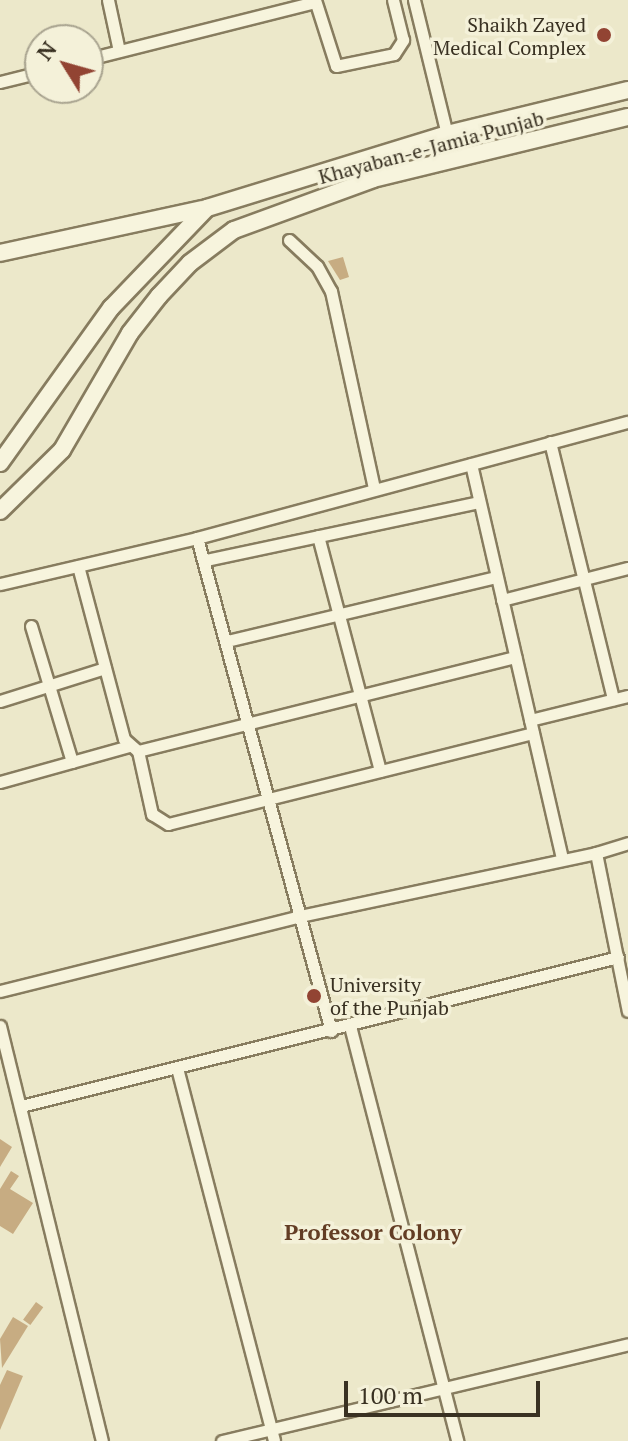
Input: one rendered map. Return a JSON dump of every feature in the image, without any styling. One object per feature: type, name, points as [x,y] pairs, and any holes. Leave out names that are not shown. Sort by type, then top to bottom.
[{"type":"main road","name":"Khayaban-e-Jamia Punjab","points":[[0,463],[111,308],[214,204],[447,134],[628,90]]},
{"type":"main road","name":"Khayaban-e-Jamia Punjab","points":[[0,511],[62,450],[130,333],[159,296],[190,263],[234,230],[373,179],[628,117]]},
{"type":"main road","points":[[0,253],[214,204],[234,230]]},
{"type":"street","points":[[108,0],[119,51]]},
{"type":"street","points":[[104,55],[315,1],[336,66],[394,54],[403,40],[393,0]]},
{"type":"street","points":[[414,0],[447,134]]},
{"type":"street","points":[[0,82],[24,76]]},
{"type":"street","points":[[289,240],[317,266],[331,291],[374,489]]},
{"type":"street","points":[[0,584],[197,538],[628,422]]},
{"type":"street","points":[[550,442],[613,699]]},
{"type":"street","points":[[471,464],[562,858]]},
{"type":"street","points":[[206,560],[479,502]]},
{"type":"street","points":[[318,536],[380,771]]},
{"type":"street","points":[[197,538],[206,560],[331,1031]]},
{"type":"street","points":[[78,566],[105,668],[134,749],[152,814],[162,823],[533,733]]},
{"type":"street","points":[[502,600],[628,568]]},
{"type":"street","points":[[227,641],[496,577]]},
{"type":"street","points":[[31,626],[72,762]]},
{"type":"street","points":[[0,782],[359,692],[515,657]]},
{"type":"street","points":[[0,701],[48,689],[105,668]]},
{"type":"street","points":[[530,720],[628,696]]},
{"type":"street","points":[[0,991],[300,916],[596,853],[628,843]]},
{"type":"street","points":[[596,853],[628,1011]]},
{"type":"street","points":[[21,1106],[618,957]]},
{"type":"street","points":[[0,1026],[102,1441]]},
{"type":"street","points":[[350,1026],[457,1441]]},
{"type":"street","points":[[177,1068],[273,1436]]},
{"type":"street","points":[[222,1441],[273,1436],[628,1344]]},
{"type":"building","points":[[343,257],[349,277],[340,280],[328,261]]},
{"type":"building","points":[[0,1139],[12,1147],[0,1167]]},
{"type":"building","points":[[11,1171],[19,1176],[10,1189],[33,1203],[13,1234],[0,1226],[0,1189]]},
{"type":"building","points":[[36,1302],[43,1307],[30,1325],[23,1320]]},
{"type":"building","points":[[13,1317],[28,1326],[2,1368],[0,1339]]},
{"type":"building","points":[[7,1370],[23,1376],[0,1430],[0,1385]]},
{"type":"place","name":"Shaikh Zayed Medical Complex","points":[[604,35]]},
{"type":"place","name":"University of the Punjab","points":[[314,996]]},
{"type":"district","name":"Professor Colony","points":[[373,1232]]}]
